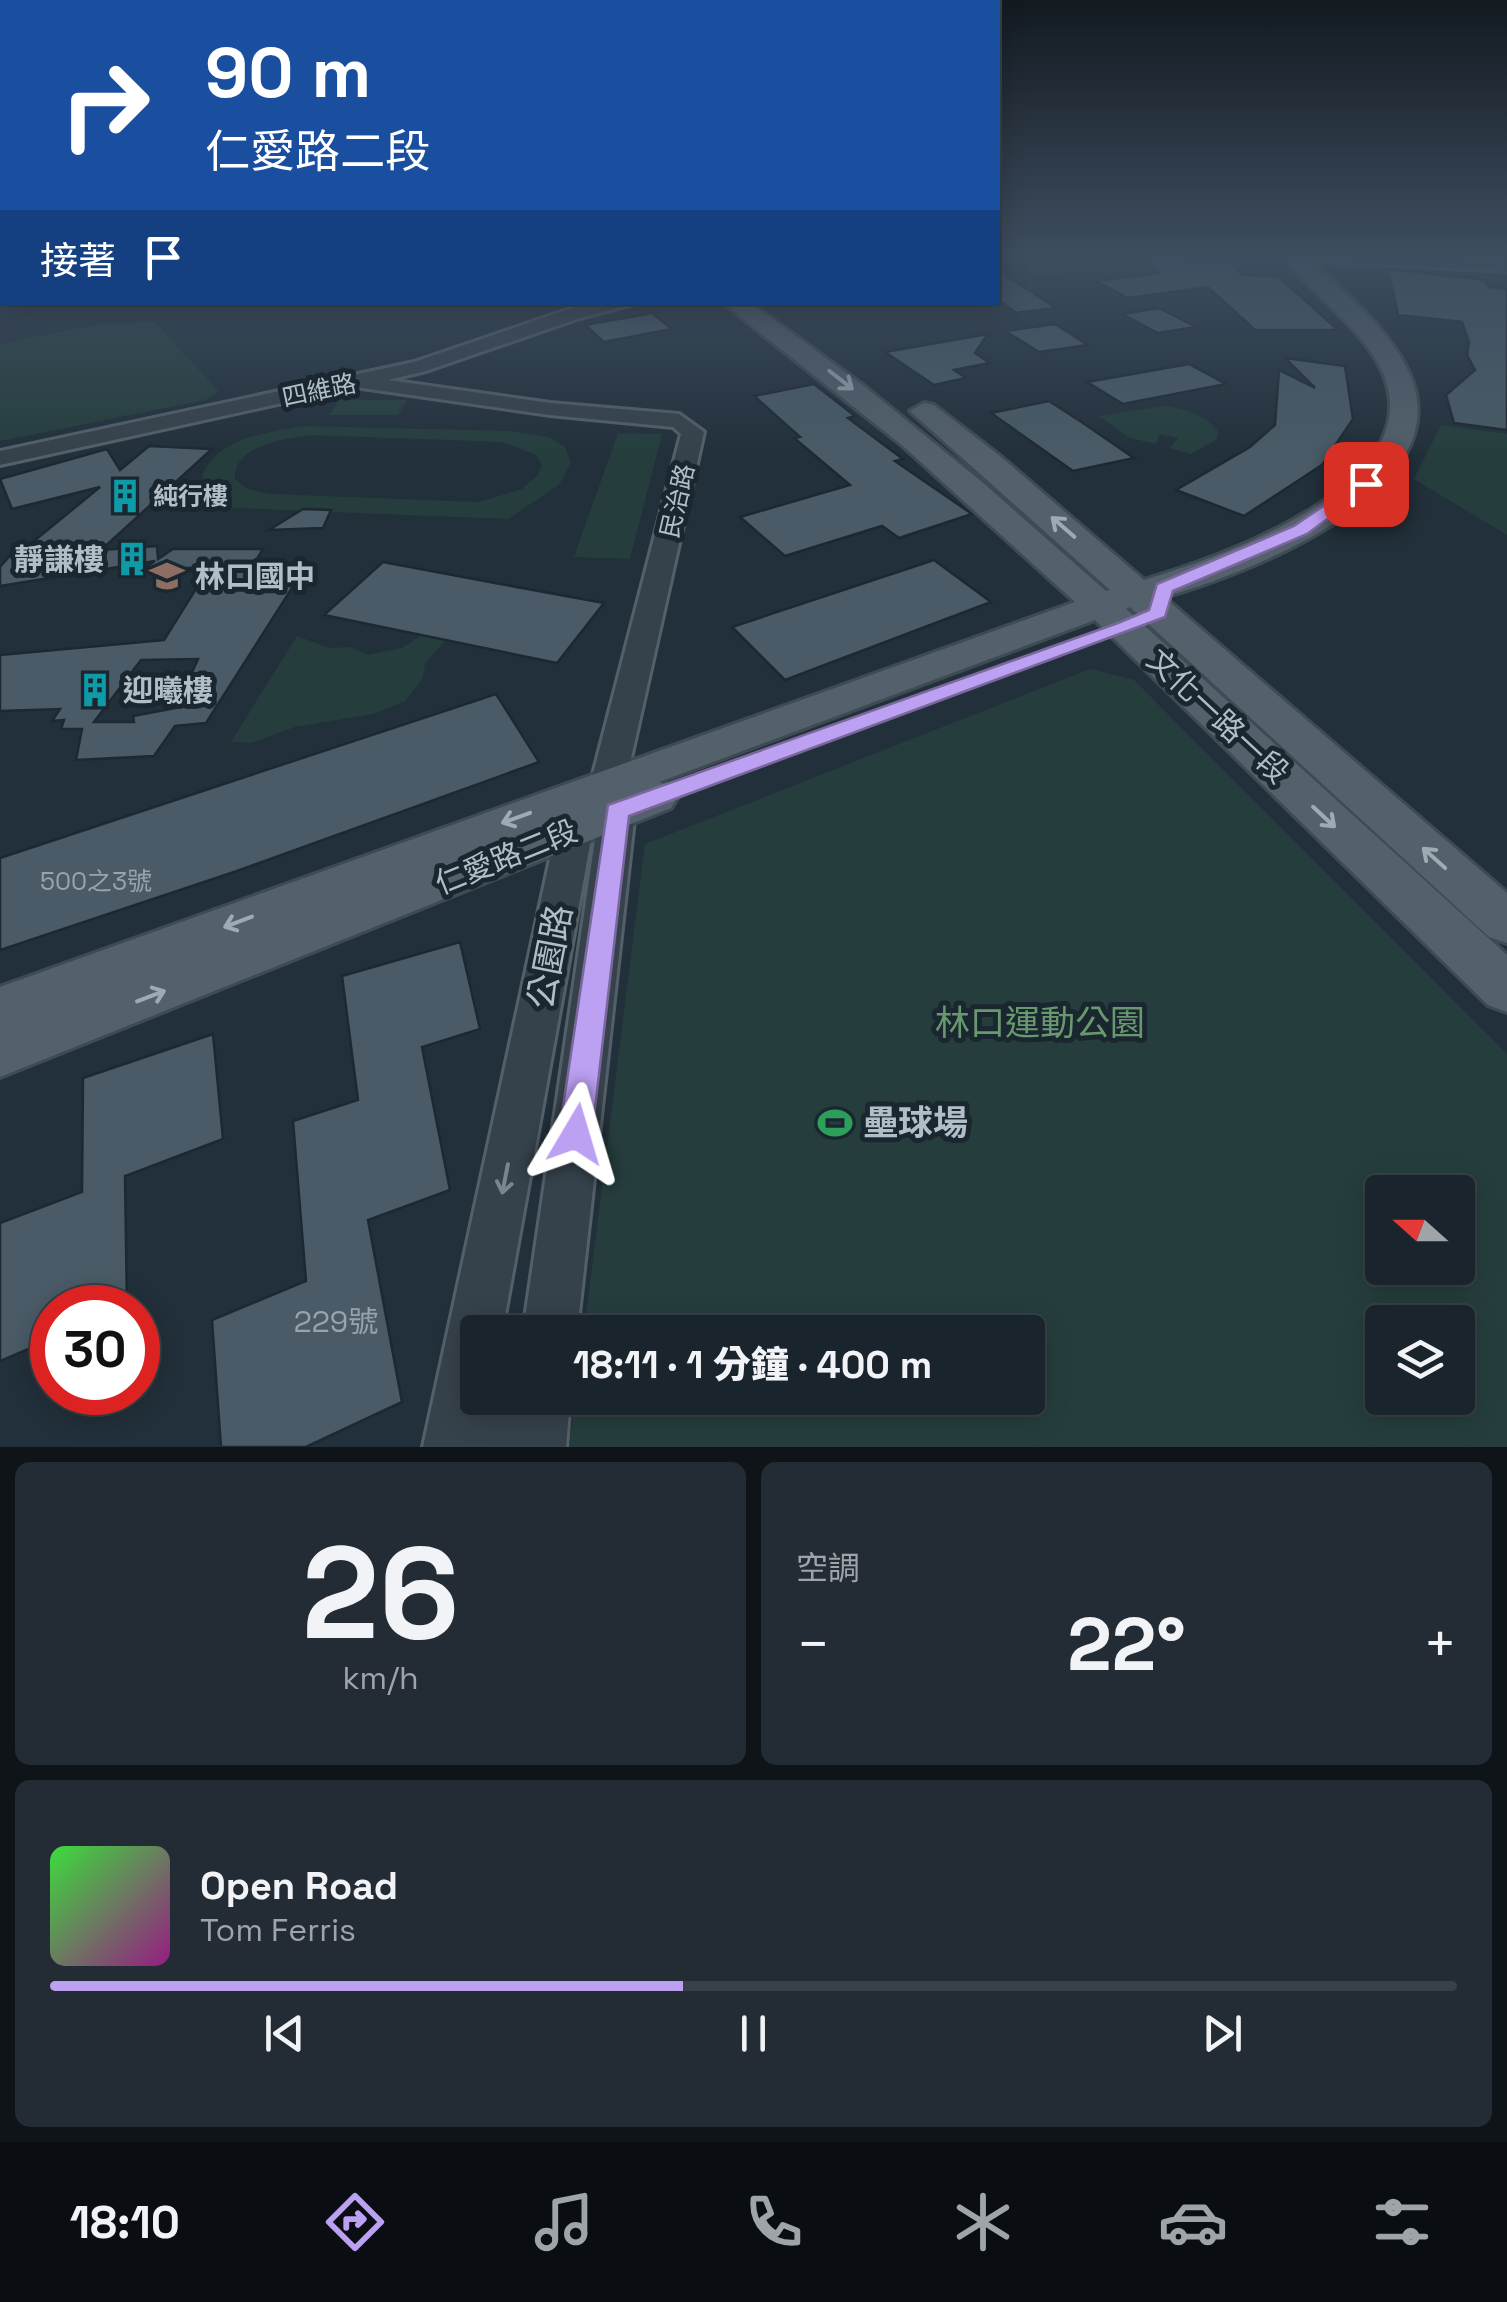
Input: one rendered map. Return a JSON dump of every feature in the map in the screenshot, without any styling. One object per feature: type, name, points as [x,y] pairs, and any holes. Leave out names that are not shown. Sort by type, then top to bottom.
[{"type":"main road","name":"文化一路一段","points":[[763,323],[1137,605],[1507,923]]},
{"type":"main road","name":"文化一路一段","points":[[798,323],[880,378],[989,462],[1137,605],[1507,989]]},
{"type":"main road","name":"仁愛路二段","points":[[0,1012],[612,798],[1137,605],[1301,530],[1366,484],[1396,444],[1401,429],[1402,390],[1389,361],[1354,323]]},
{"type":"main road","name":"仁愛路二段","points":[[0,1052],[574,831],[612,798]]},
{"type":"street","name":"四維路","points":[[0,458],[360,382],[419,367],[548,323]]},
{"type":"street","name":"民治路","points":[[360,382],[550,409],[679,422],[693,432],[612,798]]},
{"type":"street","name":"公園路","points":[[552,1315],[600,936],[612,798]]},
{"type":"street","name":"公園路","points":[[452,1446],[574,831]]},
{"type":"street","points":[[554,938],[600,936]]},
{"type":"street","points":[[452,1446],[539,1426]]},
{"type":"green space","points":[[154,323],[219,391],[205,400],[0,441],[0,344],[96,325]]},
{"type":"green space","points":[[339,400],[407,400],[398,415],[329,415]]},
{"type":"green space","points":[[1164,406],[1201,416],[1218,431],[1217,439],[1191,454],[1170,448],[1178,438],[1159,434],[1156,444],[1130,438],[1099,416]]},
{"type":"green space","points":[[1441,425],[1507,434],[1507,535],[1414,479]]},
{"type":"green space","points":[[302,426],[509,431],[549,437],[565,447],[571,463],[559,485],[508,519],[161,505],[178,488],[213,490],[202,477],[208,464],[230,446]],"holes":[[[310,435],[503,442],[536,455],[542,465],[538,475],[522,489],[479,502],[270,494],[247,489],[235,479],[242,458],[251,451]]]},
{"type":"green space","points":[[618,433],[662,434],[630,559],[574,557]]},
{"type":"green space","points":[[422,635],[446,640],[425,663],[423,678],[405,701],[373,714],[295,727],[251,743],[231,742],[297,636],[329,648],[351,647],[367,655],[402,648]]},
{"type":"green space","name":"林口運動公園","points":[[1090,669],[1134,680],[1507,1054],[1507,1447],[569,1447],[573,1415],[1045,1415],[1045,1315],[586,1315],[645,844]]},
{"type":"building","points":[[664,323],[672,329],[604,342],[585,325]]},
{"type":"building","points":[[1138,323],[1187,323],[1196,327],[1158,333]]},
{"type":"building","points":[[1247,323],[1330,323],[1338,330],[1255,330]]},
{"type":"building","points":[[1462,323],[1507,323],[1507,430],[1454,423],[1446,395],[1475,370],[1467,355],[1469,342]]},
{"type":"building","points":[[1055,324],[1088,345],[1039,352],[1005,331]]},
{"type":"building","points":[[988,334],[975,353],[990,363],[954,370],[966,378],[934,385],[885,352]]},
{"type":"building","points":[[1285,358],[1345,366],[1353,419],[1322,465],[1244,516],[1176,490],[1250,447],[1275,425],[1279,370],[1315,388]]},
{"type":"building","points":[[1189,364],[1226,384],[1123,404],[1087,382]]},
{"type":"building","points":[[814,384],[855,416],[848,418],[903,459],[895,461],[972,514],[899,538],[882,526],[785,556],[740,517],[850,485],[794,438],[800,437],[754,396]]},
{"type":"building","points":[[1049,401],[1134,458],[1073,471],[991,413]]},
{"type":"building","points":[[149,446],[212,449],[101,550],[157,546],[158,559],[173,549],[263,549],[252,567],[306,566],[206,723],[175,726],[154,756],[76,760],[82,729],[61,729],[64,720],[52,721],[60,709],[0,711],[0,655],[164,640],[209,568],[145,568],[155,561],[0,586],[0,567],[15,550],[23,550],[100,487],[12,509],[0,479],[107,449],[120,470]],"holes":[[[198,659],[176,708],[133,716],[134,722],[94,722],[141,660]]]},
{"type":"building","points":[[303,509],[331,510],[323,528],[269,530]]},
{"type":"building","points":[[934,560],[991,602],[785,680],[732,627]]},
{"type":"building","points":[[383,562],[604,603],[557,663],[324,615]]},
{"type":"building","points":[[496,694],[539,762],[237,871],[0,950],[0,858]]},
{"type":"building","points":[[460,942],[480,1029],[422,1047],[450,1190],[368,1220],[402,1402],[306,1447],[221,1447],[212,1320],[306,1281],[293,1121],[358,1100],[342,976]]},
{"type":"building","points":[[213,1034],[223,1139],[125,1176],[127,1285],[30,1285],[30,1348],[0,1361],[0,1223],[82,1192],[83,1078]]},
{"type":"place","name":"純行樓","points":[[125,496]]},
{"type":"place","name":"靜謙樓","points":[[132,559]]},
{"type":"place","name":"林口國中","points":[[167,576]]},
{"type":"place","name":"迎曦樓","points":[[95,690]]},
{"type":"place","name":"壘球場","points":[[835,1123]]},
{"type":"route","points":[[576,1134],[617,811],[1125,628],[1158,613],[1164,588],[1301,530],[1366,484]]}]
